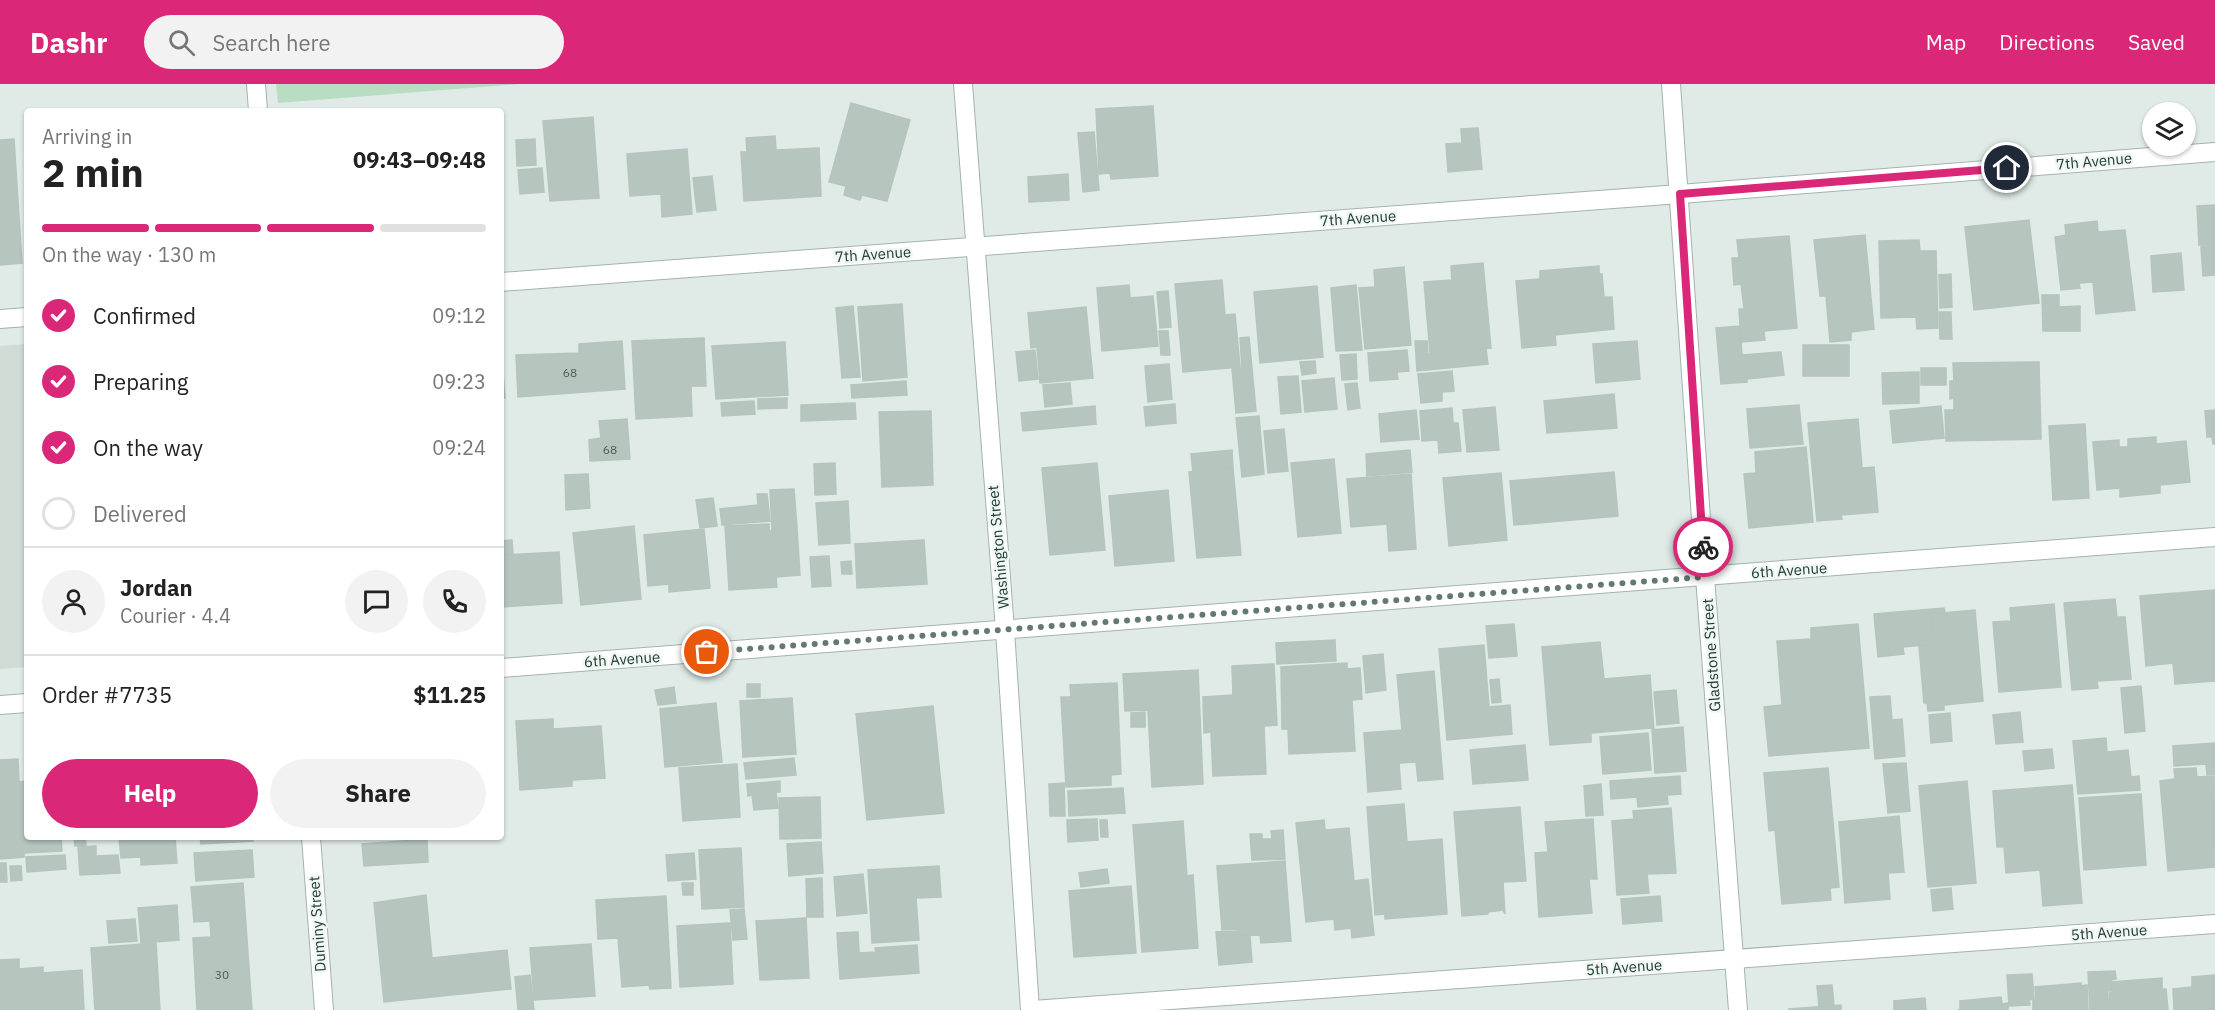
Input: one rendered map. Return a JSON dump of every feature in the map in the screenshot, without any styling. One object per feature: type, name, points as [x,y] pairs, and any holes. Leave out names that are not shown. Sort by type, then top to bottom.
[{"type":"street","points":[[256,84],[258,108]]},
{"type":"street","name":"Washington Street","points":[[963,84],[1032,1010]]},
{"type":"street","name":"Gladstone Street","points":[[1671,84],[1738,1010]]},
{"type":"street","name":"7th Avenue","points":[[504,282],[2215,152]]},
{"type":"street","points":[[0,319],[24,317]]},
{"type":"street","name":"6th Avenue","points":[[504,668],[2215,537]]},
{"type":"street","points":[[0,705],[24,703]]},
{"type":"street","name":"Duminy Street","points":[[311,840],[324,1010]]},
{"type":"street","name":"5th Avenue","points":[[1032,1010],[2215,924]]},
{"type":"shaded area","points":[[24,344],[24,667],[0,669],[0,346]]},
{"type":"green space","points":[[276,84],[521,84],[278,103]]},
{"type":"building","points":[[851,103],[910,120],[887,201],[862,195],[860,200],[844,195],[846,186],[829,182]]},
{"type":"building","points":[[1153,106],[1158,176],[1111,179],[1110,173],[1099,174],[1096,109]]},
{"type":"building","points":[[593,117],[599,198],[550,201],[543,121]]},
{"type":"building","points":[[1478,128],[1482,169],[1448,172],[1446,144],[1462,143],[1461,129]]},
{"type":"building","points":[[1094,132],[1099,190],[1083,192],[1078,133]]},
{"type":"building","points":[[775,136],[776,150],[819,148],[821,196],[744,201],[741,152],[747,152],[746,138]]},
{"type":"building","points":[[14,139],[22,263],[0,265],[0,140]]},
{"type":"building","points":[[535,139],[536,165],[517,166],[516,140]]},
{"type":"building","points":[[687,149],[692,214],[662,217],[661,194],[630,196],[627,154]]},
{"type":"building","points":[[542,168],[544,192],[520,194],[518,170]]},
{"type":"building","points":[[1068,174],[1069,200],[1029,202],[1028,177]]},
{"type":"building","points":[[712,176],[716,210],[697,212],[693,178]]},
{"type":"building","points":[[2215,205],[2215,245],[2199,245],[2197,206]]},
{"type":"building","points":[[2029,220],[2039,303],[1974,310],[1965,227]]},
{"type":"building","points":[[2097,221],[2098,232],[2125,230],[2135,310],[2096,314],[2093,282],[2079,283],[2080,288],[2061,290],[2055,237],[2066,235],[2065,225]]},
{"type":"building","points":[[1865,235],[1874,329],[1851,332],[1851,340],[1830,342],[1826,296],[1820,296],[1814,240]]},
{"type":"building","points":[[1789,236],[1797,328],[1764,331],[1765,340],[1741,342],[1739,309],[1744,309],[1741,284],[1734,285],[1732,258],[1739,258],[1737,240]]},
{"type":"building","points":[[1919,240],[1920,251],[1936,251],[1938,328],[1917,329],[1916,317],[1881,318],[1879,241]]},
{"type":"building","points":[[2215,245],[2215,275],[2203,276],[2201,247]]},
{"type":"building","points":[[2181,253],[2184,290],[2153,292],[2151,256]]},
{"type":"building","points":[[1483,263],[1491,348],[1430,353],[1424,282],[1452,280],[1451,266]]},
{"type":"building","points":[[1599,266],[1604,297],[1612,297],[1614,329],[1555,335],[1556,345],[1522,348],[1516,281],[1540,279],[1540,271]]},
{"type":"building","points":[[1404,267],[1411,345],[1365,349],[1359,288],[1375,287],[1374,270]]},
{"type":"building","points":[[1951,274],[1952,307],[1940,308],[1939,275]]},
{"type":"building","points":[[1222,280],[1225,315],[1235,314],[1240,367],[1183,372],[1175,284]]},
{"type":"building","points":[[1129,285],[1130,298],[1153,296],[1158,346],[1102,351],[1097,288]]},
{"type":"building","points":[[1356,285],[1362,350],[1336,351],[1331,288]]},
{"type":"building","points":[[1317,286],[1323,357],[1260,363],[1254,292]]},
{"type":"building","points":[[1168,291],[1171,327],[1160,328],[1157,292]]},
{"type":"building","points":[[2042,295],[2059,295],[2059,307],[2080,306],[2080,331],[2043,331]]},
{"type":"building","points":[[902,304],[907,377],[863,381],[858,307]]},
{"type":"building","points":[[853,306],[860,377],[842,378],[836,308]]},
{"type":"building","points":[[1086,307],[1093,378],[1040,383],[1037,347],[1031,348],[1028,313]]},
{"type":"building","points":[[1939,312],[1951,312],[1952,339],[1940,339]]},
{"type":"building","points":[[1740,326],[1742,355],[1781,352],[1784,375],[1721,384],[1716,328]]},
{"type":"building","points":[[1159,331],[1168,331],[1170,355],[1161,355]]},
{"type":"building","points":[[1249,337],[1256,411],[1236,413],[1232,369],[1242,368],[1240,338]]},
{"type":"building","points":[[704,338],[706,386],[691,386],[692,416],[636,419],[632,341]]},
{"type":"building","points":[[622,341],[625,389],[518,397],[516,355],[579,353],[579,344]]},
{"type":"building","points":[[1415,341],[1427,341],[1428,354],[1486,349],[1488,364],[1417,371]]},
{"type":"building","points":[[1637,341],[1640,379],[1596,383],[1593,344]]},
{"type":"building","points":[[785,342],[788,395],[716,399],[712,346]]},
{"type":"building","points":[[1803,345],[1849,345],[1849,376],[1803,376]]},
{"type":"building","points":[[1035,350],[1038,379],[1019,381],[1016,352]]},
{"type":"building","points":[[1407,350],[1409,371],[1397,372],[1398,379],[1370,381],[1368,353]]},
{"type":"building","points":[[1356,354],[1357,379],[1342,380],[1340,355]]},
{"type":"building","points":[[1315,361],[1316,373],[1302,375],[1300,362]]},
{"type":"building","points":[[2039,362],[2041,439],[1946,441],[1945,410],[1954,410],[1954,398],[1950,399],[1950,381],[1954,381],[1953,363]]},
{"type":"building","points":[[1169,364],[1172,399],[1148,402],[1145,366]]},
{"type":"building","points":[[1921,368],[1946,368],[1946,385],[1921,385]]},
{"type":"building","points":[[1452,371],[1454,391],[1442,392],[1442,401],[1421,403],[1418,374]]},
{"type":"building","points":[[1919,372],[1919,403],[1883,404],[1882,373]]},
{"type":"building","points":[[1298,376],[1301,412],[1281,414],[1278,377]]},
{"type":"building","points":[[1334,378],[1337,409],[1305,412],[1302,381]]},
{"type":"building","points":[[906,381],[907,395],[852,398],[851,385]]},
{"type":"building","points":[[1070,383],[1072,404],[1045,407],[1043,385]]},
{"type":"building","points":[[1357,383],[1360,408],[1348,410],[1345,384]]},
{"type":"building","points":[[1614,394],[1617,428],[1547,433],[1544,401]]},
{"type":"building","points":[[787,398],[787,408],[758,409],[758,399]]},
{"type":"building","points":[[754,401],[755,414],[722,416],[721,403]]},
{"type":"building","points":[[855,403],[856,419],[801,421],[801,405]]},
{"type":"building","points":[[1175,404],[1176,423],[1146,426],[1144,407]]},
{"type":"building","points":[[1799,405],[1803,444],[1750,448],[1747,409]]},
{"type":"building","points":[[1095,406],[1096,424],[1023,431],[1021,413]]},
{"type":"building","points":[[1941,406],[1944,438],[1893,443],[1890,411]]},
{"type":"building","points":[[1495,407],[1499,450],[1467,452],[1463,410]]},
{"type":"building","points":[[1452,408],[1453,423],[1458,423],[1461,451],[1439,453],[1438,440],[1422,441],[1420,411]]},
{"type":"building","points":[[1416,410],[1419,439],[1381,442],[1379,414]]},
{"type":"building","points":[[2215,410],[2215,444],[2213,444],[2212,437],[2207,437],[2205,411]]},
{"type":"building","points":[[931,411],[933,485],[882,487],[879,412]]},
{"type":"building","points":[[1259,416],[1264,474],[1242,477],[1236,418]]},
{"type":"building","points":[[627,419],[630,459],[590,461],[589,440],[601,438],[599,421]]},
{"type":"building","points":[[1858,419],[1862,468],[1874,467],[1878,512],[1841,515],[1842,519],[1817,521],[1808,423]]},
{"type":"building","points":[[2085,424],[2089,498],[2053,500],[2049,426]]},
{"type":"building","points":[[1284,429],[1288,471],[1268,473],[1264,431]]},
{"type":"building","points":[[2156,437],[2156,444],[2186,441],[2190,482],[2160,485],[2160,493],[2120,497],[2120,488],[2097,490],[2093,442],[2119,440],[2119,447],[2128,447],[2128,439]]},
{"type":"building","points":[[1806,447],[1813,522],[1749,528],[1744,474],[1756,473],[1755,452]]},
{"type":"building","points":[[1232,450],[1233,468],[1193,472],[1191,454]]},
{"type":"building","points":[[1410,450],[1412,472],[1367,476],[1366,454]]},
{"type":"building","points":[[1334,459],[1341,533],[1298,537],[1291,463]]},
{"type":"building","points":[[835,463],[836,494],[815,495],[814,464]]},
{"type":"building","points":[[1097,463],[1105,550],[1050,555],[1042,468]]},
{"type":"building","points":[[1233,468],[1241,555],[1197,558],[1189,472]]},
{"type":"building","points":[[1614,472],[1618,516],[1514,525],[1510,481]]},
{"type":"building","points":[[1501,473],[1507,540],[1449,546],[1443,478]]},
{"type":"building","points":[[588,474],[590,508],[566,510],[565,475]]},
{"type":"building","points":[[1411,474],[1416,549],[1389,551],[1387,524],[1351,527],[1347,479]]},
{"type":"building","points":[[794,489],[797,528],[772,530],[770,490]]},
{"type":"building","points":[[1168,490],[1174,561],[1115,566],[1109,496]]},
{"type":"building","points":[[757,494],[767,494],[770,521],[722,525],[720,509],[758,505]]},
{"type":"building","points":[[713,498],[717,526],[700,528],[696,500]]},
{"type":"building","points":[[848,501],[850,543],[819,545],[816,503]]},
{"type":"building","points":[[769,524],[769,531],[797,529],[800,575],[776,577],[777,587],[729,590],[725,526]]},
{"type":"building","points":[[634,526],[641,599],[581,605],[573,533]]},
{"type":"building","points":[[704,529],[710,588],[669,592],[669,584],[648,586],[644,535]]},
{"type":"building","points":[[512,540],[513,553],[504,554],[504,541]]},
{"type":"building","points":[[924,540],[927,584],[857,588],[855,544]]},
{"type":"building","points":[[559,552],[562,603],[504,607],[504,555]]},
{"type":"building","points":[[829,556],[831,586],[812,587],[810,557]]},
{"type":"building","points":[[851,561],[852,574],[842,574],[841,562]]},
{"type":"building","points":[[2215,590],[2215,681],[2175,684],[2173,663],[2146,666],[2140,596]]},
{"type":"building","points":[[2115,599],[2117,617],[2125,617],[2131,679],[2097,681],[2098,688],[2072,690],[2064,603]]},
{"type":"building","points":[[2054,604],[2061,687],[1999,692],[1993,622],[2011,621],[2010,608]]},
{"type":"building","points":[[1944,608],[1945,612],[1931,613],[1934,644],[1903,647],[1904,654],[1878,657],[1874,614]]},
{"type":"building","points":[[1975,610],[1983,701],[1944,705],[1944,710],[1928,711],[1927,703],[1924,703],[1919,646],[1935,645],[1932,614]]},
{"type":"building","points":[[1514,624],[1517,656],[1489,658],[1486,626]]},
{"type":"building","points":[[1858,624],[1869,748],[1769,756],[1764,707],[1782,705],[1777,641],[1811,639],[1811,628]]},
{"type":"building","points":[[1335,640],[1336,661],[1277,664],[1276,643]]},
{"type":"building","points":[[1600,642],[1604,679],[1650,675],[1654,730],[1652,728],[1591,733],[1591,742],[1550,745],[1542,647]]},
{"type":"building","points":[[1484,645],[1489,707],[1510,705],[1512,734],[1447,740],[1439,649]]},
{"type":"building","points":[[1383,654],[1386,690],[1366,693],[1363,656]]},
{"type":"building","points":[[1347,663],[1347,669],[1360,668],[1362,699],[1352,700],[1355,751],[1289,754],[1288,729],[1282,729],[1281,667]]},
{"type":"building","points":[[1274,664],[1277,725],[1264,726],[1266,774],[1213,776],[1211,732],[1204,733],[1203,697],[1233,695],[1232,666]]},
{"type":"building","points":[[1198,670],[1203,784],[1152,787],[1148,710],[1125,711],[1123,674]]},
{"type":"building","points":[[1434,671],[1443,779],[1418,781],[1416,762],[1399,763],[1401,789],[1368,792],[1364,733],[1402,730],[1397,675]]},
{"type":"building","points":[[1499,679],[1501,702],[1492,703],[1490,680]]},
{"type":"building","points":[[1117,683],[1121,774],[1111,775],[1111,785],[1066,787],[1061,697],[1071,697],[1070,685]]},
{"type":"building","points":[[747,684],[760,684],[760,697],[747,697]]},
{"type":"building","points":[[2141,686],[2145,731],[2125,733],[2121,688]]},
{"type":"building","points":[[674,687],[676,703],[658,705],[655,690]]},
{"type":"building","points":[[1676,690],[1679,723],[1657,725],[1654,692]]},
{"type":"building","points":[[1890,696],[1892,720],[1902,719],[1905,756],[1875,759],[1870,697]]},
{"type":"building","points":[[792,698],[796,754],[743,757],[740,701]]},
{"type":"building","points":[[716,703],[722,762],[665,767],[660,709]]},
{"type":"building","points":[[933,706],[944,813],[867,820],[856,714]]},
{"type":"building","points":[[1145,712],[1145,727],[1131,727],[1131,713]]},
{"type":"building","points":[[2020,712],[2023,742],[1996,744],[1993,715]]},
{"type":"building","points":[[1950,713],[1952,741],[1931,743],[1929,715]]},
{"type":"building","points":[[553,719],[553,729],[601,726],[605,778],[572,780],[572,786],[520,790],[516,721]]},
{"type":"building","points":[[1683,727],[1686,771],[1655,773],[1652,730]]},
{"type":"building","points":[[1648,733],[1651,770],[1603,774],[1600,737]]},
{"type":"building","points":[[2106,738],[2107,752],[2128,750],[2131,777],[2139,776],[2140,790],[2078,794],[2073,741]]},
{"type":"building","points":[[2215,743],[2215,774],[2207,775],[2206,764],[2174,766],[2173,746]]},
{"type":"building","points":[[1525,745],[1528,780],[1473,784],[1470,750]]},
{"type":"building","points":[[2052,749],[2054,768],[2025,771],[2023,751]]},
{"type":"building","points":[[794,758],[796,775],[746,779],[744,763]]},
{"type":"building","points":[[18,759],[19,782],[24,781],[24,840],[61,840],[62,851],[24,853],[24,857],[0,859],[0,760]]},
{"type":"building","points":[[1906,763],[1910,811],[1888,813],[1883,764]]},
{"type":"building","points":[[737,764],[740,817],[683,821],[679,768]]},
{"type":"building","points":[[1828,768],[1839,887],[1830,888],[1831,900],[1782,904],[1775,830],[1769,831],[1764,773]]},
{"type":"building","points":[[2196,768],[2197,777],[2214,776],[2215,867],[2168,871],[2160,781],[2175,779],[2174,769]]},
{"type":"building","points":[[1680,776],[1681,794],[1667,795],[1668,804],[1638,807],[1637,797],[1611,799],[1610,781]]},
{"type":"building","points":[[780,781],[780,792],[776,792],[778,808],[754,810],[752,795],[748,796],[747,784]]},
{"type":"building","points":[[1967,781],[1976,883],[1928,887],[1919,786]]},
{"type":"building","points":[[1064,783],[1065,816],[1050,816],[1049,784]]},
{"type":"building","points":[[1601,784],[1603,815],[1586,816],[1584,786]]},
{"type":"building","points":[[2072,785],[2082,903],[2043,906],[2040,870],[2006,873],[2004,847],[1997,847],[1993,791]]},
{"type":"building","points":[[1123,788],[1125,813],[1069,816],[1068,791]]},
{"type":"building","points":[[2141,794],[2146,865],[2084,870],[2079,798]]},
{"type":"building","points":[[820,797],[821,838],[780,839],[779,798]]},
{"type":"building","points":[[1404,804],[1407,842],[1442,839],[1447,914],[1385,919],[1385,914],[1375,915],[1367,807]]},
{"type":"building","points":[[1520,807],[1526,881],[1503,882],[1505,914],[1503,910],[1462,916],[1454,812]]},
{"type":"building","points":[[1671,808],[1676,873],[1647,874],[1649,893],[1617,895],[1612,821],[1634,819],[1633,811]]},
{"type":"building","points":[[1899,816],[1904,872],[1888,873],[1890,899],[1845,903],[1839,822]]},
{"type":"building","points":[[1097,819],[1098,840],[1068,842],[1067,820]]},
{"type":"building","points":[[1593,819],[1597,879],[1589,879],[1592,913],[1539,917],[1535,853],[1548,852],[1545,822]]},
{"type":"building","points":[[1100,820],[1107,820],[1108,837],[1101,837]]},
{"type":"building","points":[[1324,820],[1325,830],[1349,828],[1354,881],[1368,879],[1374,935],[1352,938],[1351,928],[1335,930],[1334,919],[1306,922],[1296,823]]},
{"type":"building","points":[[1183,821],[1187,876],[1193,875],[1198,948],[1142,952],[1133,825]]},
{"type":"building","points":[[1283,830],[1285,859],[1252,860],[1250,834],[1262,834],[1262,839],[1272,839],[1271,831]]},
{"type":"building","points":[[74,840],[85,840],[86,845],[75,846]]},
{"type":"building","points":[[119,840],[175,840],[177,863],[141,865],[141,857],[121,858]]},
{"type":"building","points":[[200,840],[253,841],[201,844]]},
{"type":"building","points":[[427,840],[428,862],[364,866],[362,844]]},
{"type":"building","points":[[821,842],[823,873],[789,876],[787,844]]},
{"type":"building","points":[[96,846],[96,856],[118,855],[120,873],[80,875],[78,847]]},
{"type":"building","points":[[741,848],[744,907],[702,909],[699,850]]},
{"type":"building","points":[[252,850],[254,877],[196,881],[194,853]]},
{"type":"building","points":[[694,853],[696,879],[668,881],[666,855]]},
{"type":"building","points":[[65,855],[66,869],[27,872],[26,857]]},
{"type":"building","points":[[1285,861],[1291,941],[1261,943],[1260,935],[1238,936],[1238,929],[1222,930],[1217,866]]},
{"type":"building","points":[[0,863],[6,863],[7,882],[0,882]]},
{"type":"building","points":[[10,866],[21,866],[22,880],[11,881]]},
{"type":"building","points":[[939,866],[941,897],[916,898],[919,940],[872,943],[868,870]]},
{"type":"building","points":[[1107,869],[1109,883],[1081,887],[1079,873]]},
{"type":"building","points":[[863,874],[867,913],[837,916],[834,877]]},
{"type":"building","points":[[822,878],[823,917],[807,917],[806,879]]},
{"type":"building","points":[[243,883],[252,1010],[197,1010],[193,938],[211,937],[210,921],[194,922],[191,887]]},
{"type":"building","points":[[682,883],[693,883],[693,895],[683,895]]},
{"type":"building","points":[[1131,886],[1136,953],[1074,957],[1069,891]]},
{"type":"building","points":[[1951,888],[1953,909],[1933,911],[1931,890]]},
{"type":"building","points":[[426,895],[432,958],[507,950],[511,989],[384,1002],[374,903]]},
{"type":"building","points":[[666,896],[671,988],[650,989],[649,985],[622,987],[618,938],[598,939],[596,900]]},
{"type":"building","points":[[1660,896],[1662,921],[1623,924],[1621,899]]},
{"type":"building","points":[[177,905],[179,940],[141,943],[138,908]]},
{"type":"building","points":[[744,909],[747,939],[733,940],[730,910]]},
{"type":"building","points":[[806,918],[809,978],[760,980],[756,921]]},
{"type":"building","points":[[135,919],[137,941],[109,943],[107,921]]},
{"type":"building","points":[[730,923],[733,984],[680,987],[677,926]]},
{"type":"building","points":[[1237,931],[1238,936],[1250,936],[1252,962],[1219,965],[1216,932]]},
{"type":"building","points":[[858,932],[859,953],[876,952],[875,948],[917,945],[919,973],[840,979],[837,933]]},
{"type":"building","points":[[156,943],[160,1010],[95,1010],[91,948]]},
{"type":"building","points":[[591,944],[595,996],[534,1000],[530,948]]},
{"type":"building","points":[[19,959],[19,969],[43,967],[43,973],[82,970],[84,1010],[0,1010],[0,960]]},
{"type":"building","points":[[2115,971],[2116,979],[2111,980],[2112,991],[2107,991],[2109,1010],[2090,1010],[2088,972]]},
{"type":"building","points":[[2032,974],[2034,999],[2029,1000],[2030,1005],[2009,1006],[2007,975]]},
{"type":"building","points":[[530,975],[534,1010],[518,1010],[515,977]]},
{"type":"building","points":[[2215,975],[2215,1010],[2174,1010],[2173,989],[2192,987],[2192,977]]},
{"type":"building","points":[[2162,978],[2162,989],[2166,989],[2168,1010],[2110,1010],[2109,993],[2113,992],[2112,982]]},
{"type":"building","points":[[2081,983],[2081,986],[2087,985],[2088,1010],[2033,1010],[2033,1000],[2036,1000],[2035,987]]},
{"type":"building","points":[[1832,985],[1834,1005],[1819,1006],[1817,986]]},
{"type":"building","points":[[2001,997],[2002,1004],[2008,1003],[2008,1010],[1960,1010],[1960,1001]]},
{"type":"building","points":[[1925,998],[1926,1010],[1894,1010],[1894,1001]]},
{"type":"building","points":[[1841,1005],[1841,1010],[1789,1010],[1789,1009]]},
{"type":"way so far","points":[[707,652],[1705,577],[1703,547]]},
{"type":"route","points":[[1703,547],[1680,194],[2007,168]]}]
